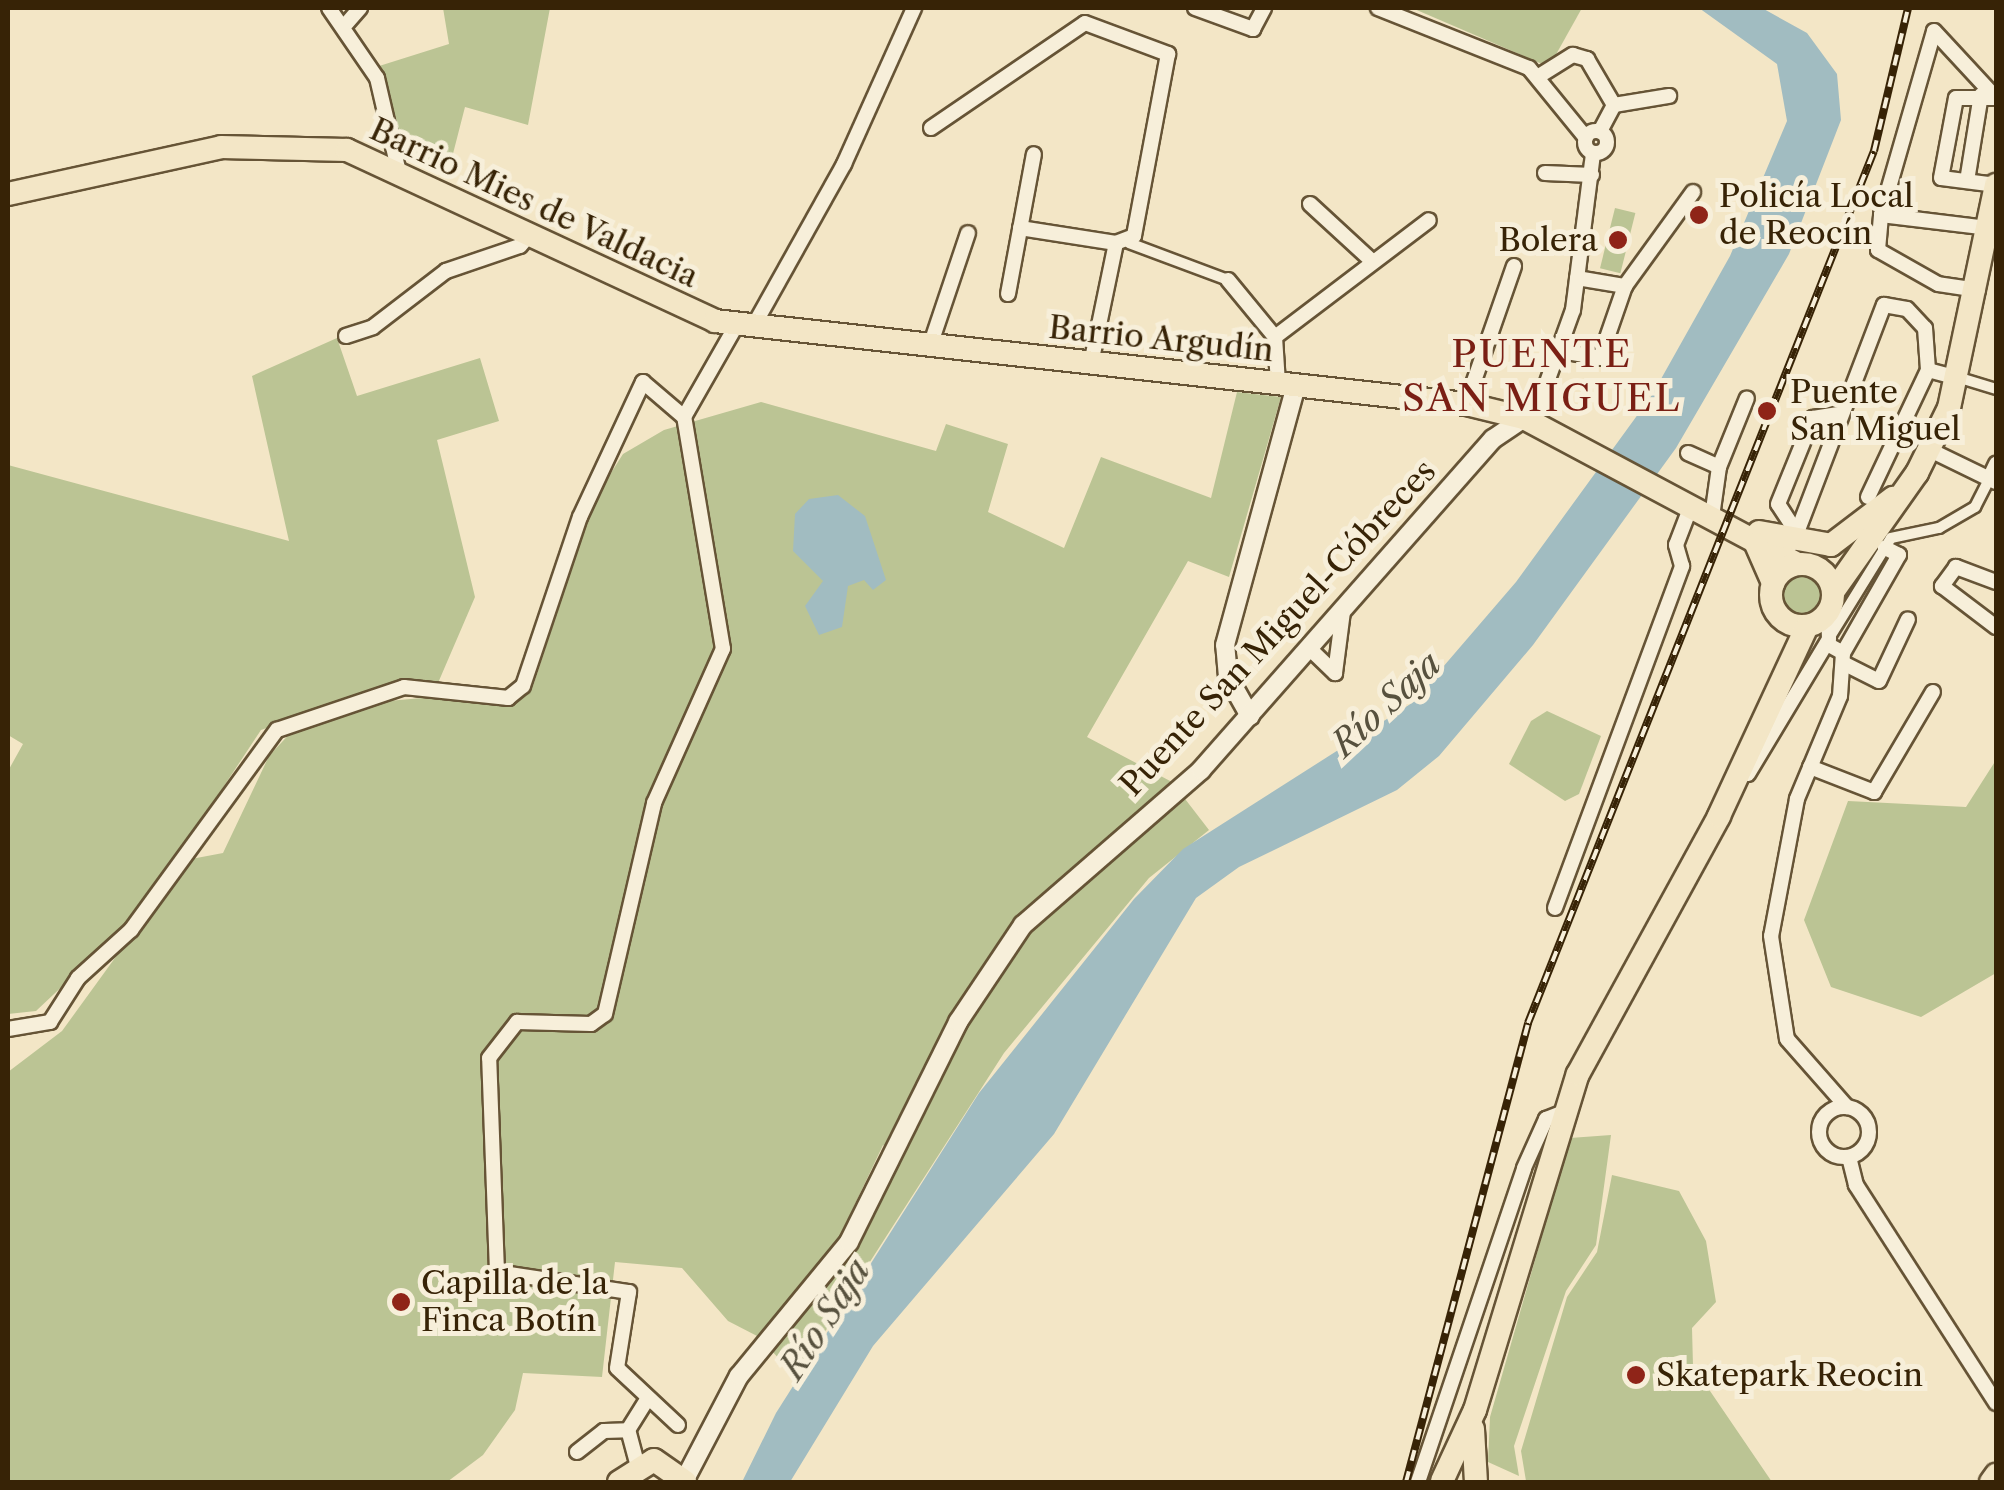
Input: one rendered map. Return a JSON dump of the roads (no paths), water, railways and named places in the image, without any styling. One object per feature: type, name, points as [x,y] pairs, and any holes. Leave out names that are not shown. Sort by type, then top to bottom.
[{"type":"main road","name":"Barrio Mies de Valdacia","points":[[8,194],[121,164],[262,143],[347,150],[398,168],[651,297],[745,325]]},
{"type":"main road","points":[[1830,621],[1860,545],[1917,473],[1960,378],[1996,194]]},
{"type":"main road","name":"Barrio Argudín","points":[[745,325],[1466,404],[1529,420],[1651,492],[1794,560]]},
{"type":"main road","points":[[1794,560],[1848,539],[1917,473]]},
{"type":"main road","points":[[1745,534],[1794,560],[1830,621]]},
{"type":"main road","points":[[1794,560],[1860,545]]},
{"type":"main road","points":[[1770,700],[1794,560]]},
{"type":"main road","points":[[1782,619],[1807,626],[1830,621]]},
{"type":"main road","points":[[1433,1482],[1475,1410],[1562,1112],[1718,816],[1807,626]]},
{"type":"main road","points":[[1433,1482],[1474,1482],[1475,1410]]},
{"type":"main road","name":"Puente San Miguel-Cóbreces","points":[[622,1475],[663,1462],[685,1482]]},
{"type":"main road","points":[[1992,1482],[1996,1476]]},
{"type":"street","points":[[329,8],[347,23],[377,78],[398,168]]},
{"type":"street","points":[[347,23],[360,8]]},
{"type":"street","points":[[684,417],[844,164],[914,8]]},
{"type":"street","points":[[1194,8],[1252,29],[1264,8]]},
{"type":"street","points":[[1378,8],[1449,30],[1539,76],[1593,141]]},
{"type":"street","points":[[930,128],[1070,28],[1085,22],[1155,45],[1168,54],[1091,364]]},
{"type":"street","points":[[1967,181],[1985,96],[1934,30],[1881,216],[1878,250],[1938,284],[1978,290]]},
{"type":"street","points":[[1539,76],[1580,56],[1614,105]]},
{"type":"street","points":[[1614,105],[1669,96]]},
{"type":"street","points":[[1985,96],[1949,112],[1941,178],[1967,181],[1996,194]]},
{"type":"street","points":[[1529,420],[1561,351],[1578,278],[1593,141],[1614,105]]},
{"type":"street","points":[[1008,294],[1034,154]]},
{"type":"street","points":[[1545,173],[1592,176]]},
{"type":"street","points":[[1561,351],[1600,358],[1625,286],[1693,192]]},
{"type":"street","points":[[1310,204],[1372,261]]},
{"type":"street","points":[[1881,216],[1989,228]]},
{"type":"street","points":[[1275,337],[1429,220]]},
{"type":"street","points":[[1020,228],[1122,243],[1228,280],[1275,337],[1287,385],[1225,645],[1228,677],[1250,716]]},
{"type":"street","points":[[930,346],[968,233]]},
{"type":"street","points":[[346,336],[373,327],[446,271],[520,246],[530,234]]},
{"type":"street","points":[[1466,404],[1514,266]]},
{"type":"street","points":[[1578,278],[1625,286]]},
{"type":"street","points":[[1794,560],[1837,414],[1884,305],[1907,309],[1931,336],[1928,370],[1868,496]]},
{"type":"street","points":[[1928,370],[1996,389]]},
{"type":"street","points":[[8,1029],[50,1022],[78,978],[131,930],[277,730],[404,686],[508,698],[523,686],[580,517],[644,382],[684,417],[723,649],[654,803],[605,1014],[591,1024],[518,1022],[489,1058],[494,1267],[511,1277],[629,1292],[617,1368],[678,1425]]},
{"type":"street","points":[[1554,908],[1682,566],[1676,545],[1701,513],[1747,398]]},
{"type":"street","points":[[1493,439],[1495,411]]},
{"type":"street","name":"Puente San Miguel-Cóbreces","points":[[685,1482],[699,1440],[746,1366],[849,1242],[958,1022],[1023,925],[1176,794],[1344,611],[1493,439],[1529,420]]},
{"type":"street","points":[[1930,450],[1993,480]]},
{"type":"street","points":[[1688,454],[1719,467]]},
{"type":"street","points":[[1718,816],[1830,621],[1885,548],[1975,506],[1993,480],[1996,464]]},
{"type":"street","points":[[1843,658],[1899,556],[1885,548]]},
{"type":"street","points":[[1996,582],[1956,566],[1942,586],[1996,627]]},
{"type":"street","points":[[1310,649],[1335,673],[1344,611]]},
{"type":"street","points":[[1843,658],[1880,681],[1908,619]]},
{"type":"street","points":[[1830,621],[1843,658],[1840,696],[1810,767],[1771,936],[1788,1039],[1870,1134],[1849,1158]]},
{"type":"street","points":[[1810,767],[1874,792],[1933,692]]},
{"type":"street","points":[[1847,1107],[1819,1130],[1827,1151],[1849,1158]]},
{"type":"street","points":[[1433,1482],[1524,1168],[1546,1119],[1562,1112]]},
{"type":"street","points":[[1849,1158],[1856,1185],[1996,1403]]},
{"type":"street","points":[[622,1475],[628,1430],[647,1400]]},
{"type":"street","points":[[577,1452],[604,1431],[628,1430]]},
{"type":"street","name":"Puente San Miguel-Cóbreces","points":[[663,1462],[699,1440]]},
{"type":"water","points":[[1699,8],[1762,8],[1807,33],[1837,74],[1841,120],[1789,254],[1676,448],[1533,645],[1439,756],[1397,790],[1239,867],[1196,898],[1054,1134],[873,1346],[790,1482],[742,1482],[776,1413],[979,1093],[1134,899],[1183,849],[1412,703],[1516,582],[1652,395],[1730,256],[1787,121],[1777,64]]},
{"type":"water","points":[[838,495],[865,516],[886,580],[873,590],[864,580],[848,586],[842,627],[819,635],[805,606],[823,581],[793,551],[795,514],[809,499]]},
{"type":"railway","points":[[1406,1482],[1528,1023],[1874,151],[1908,8]]},
{"type":"place","name":"Policía Local de Reocín","points":[[1699,215]]},
{"type":"place","name":"Bolera","points":[[1618,240]]},
{"type":"place","name":"Puente San Miguel","points":[[1767,411]]},
{"type":"place","name":"Capilla de la Finca Botín","points":[[401,1302]]},
{"type":"place","name":"Skatepark Reocin","points":[[1636,1375]]},
{"type":"district","name":"PUENTE SAN MIGUEL","points":[[1542,376]]},
{"type":"water label","name":"Río Saja","points":[[1386,704]]},
{"type":"water label","name":"Río Saja","points":[[825,1319]]}]
